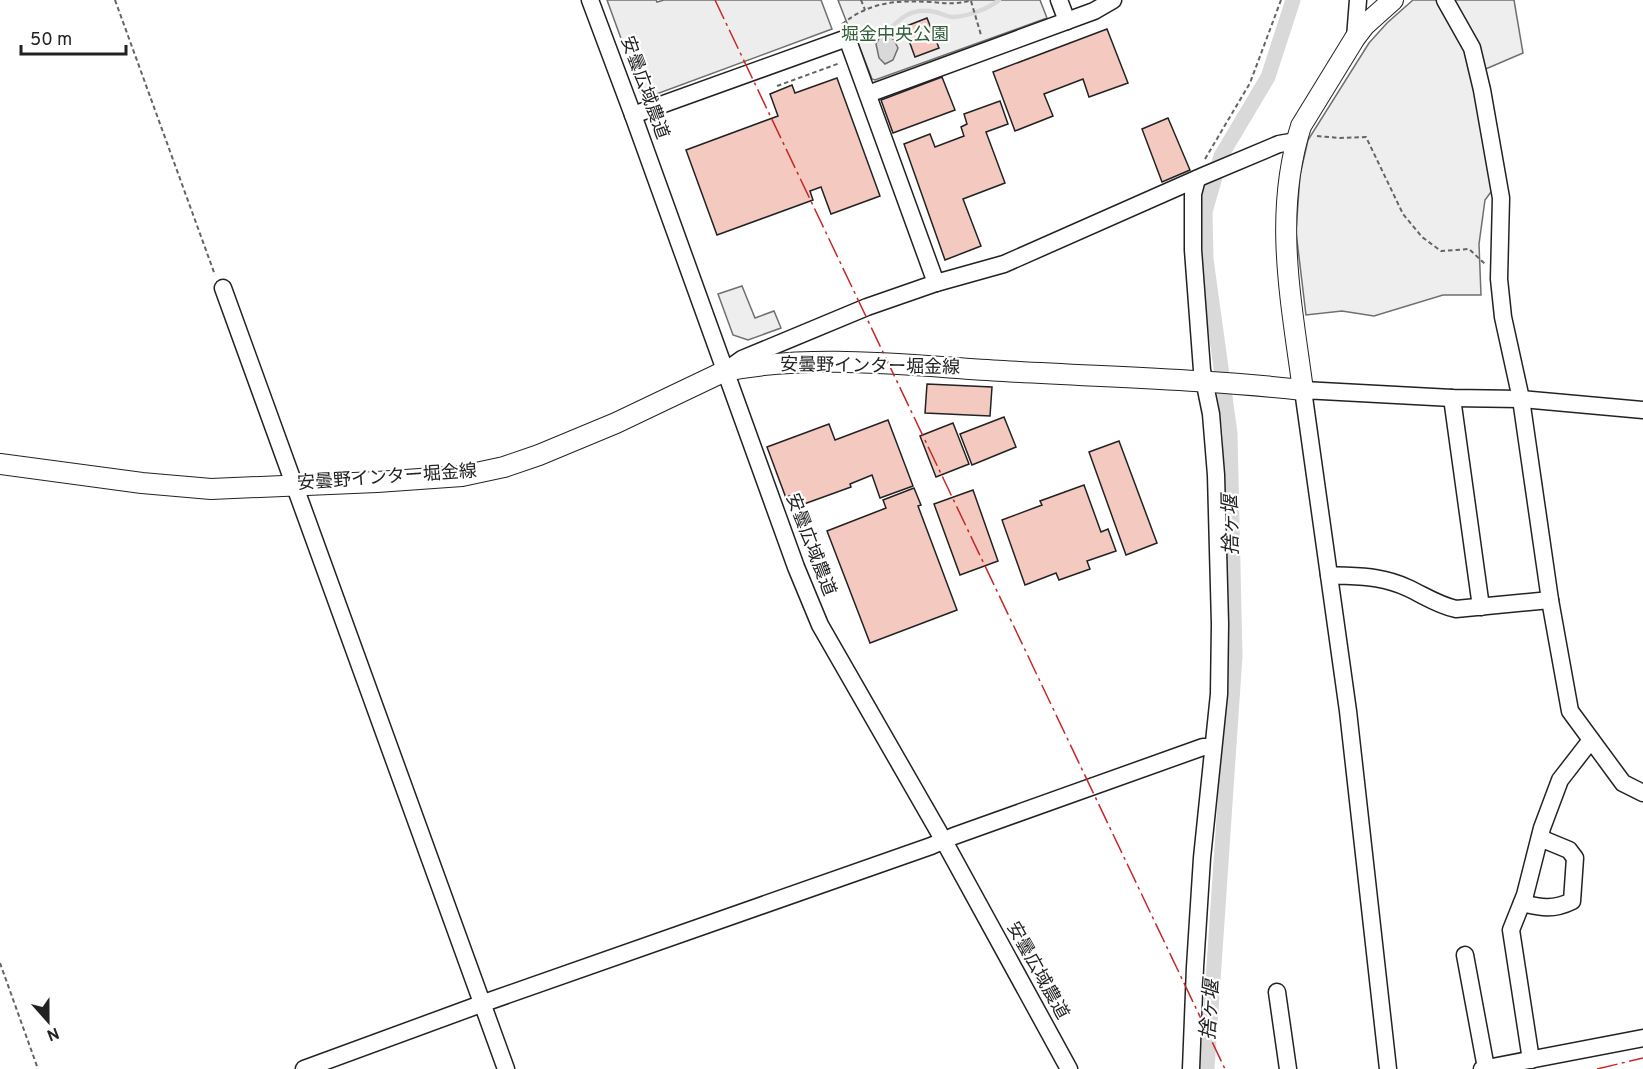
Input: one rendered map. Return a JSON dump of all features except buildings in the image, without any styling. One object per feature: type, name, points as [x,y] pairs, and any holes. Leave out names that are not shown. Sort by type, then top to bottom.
[{"type":"main road","points":[[1303,390],[1286,260],[1285,231],[1288,183],[1296,141],[1301,126],[1355,38],[1365,25],[1392,0]]},
{"type":"main road","name":"安曇野インター堀金線","points":[[0,464],[142,483],[211,489],[462,476],[504,467],[539,455],[616,423],[725,371],[771,364],[830,363],[1206,380],[1303,390]]},
{"type":"street","name":"安曇広域農道","points":[[590,0],[640,113],[725,371],[795,567],[820,625],[944,841],[1069,1069]]},
{"type":"street","points":[[1059,0],[1067,21]]},
{"type":"street","points":[[868,94],[1094,11],[1113,0]]},
{"type":"street","points":[[1355,38],[1358,0]]},
{"type":"street","points":[[1445,0],[1472,48],[1482,90],[1501,198],[1499,279],[1503,317],[1521,399],[1550,600],[1570,711],[1623,783],[1643,793]]},
{"type":"street","points":[[640,113],[843,32],[868,94],[936,283]]},
{"type":"street","points":[[725,371],[742,359],[867,307],[936,283],[1004,264],[1201,173],[1226,167],[1279,144],[1296,141]]},
{"type":"street","points":[[1191,1069],[1200,880],[1219,694],[1220,624],[1216,475],[1211,414],[1196,302],[1192,216],[1193,194],[1201,173]]},
{"type":"street","points":[[223,288],[506,1069]]},
{"type":"street","points":[[1388,1069],[1348,711],[1303,390],[1452,398],[1521,399],[1643,410]]},
{"type":"street","points":[[1452,398],[1481,607]]},
{"type":"street","points":[[1329,575],[1374,576],[1408,588],[1443,606],[1456,609],[1550,600]]},
{"type":"street","points":[[1531,1060],[1511,930],[1522,903],[1540,838],[1560,780],[1591,740]]},
{"type":"street","points":[[304,1069],[1180,755],[1203,747],[1213,747]]},
{"type":"street","points":[[1522,903],[1545,909],[1572,901],[1575,858],[1569,850],[1540,838]]},
{"type":"street","points":[[1465,956],[1484,1069],[1643,1038]]},
{"type":"street","points":[[1277,992],[1288,1069]]},
{"type":"path","points":[[116,0],[213,271],[223,288]]},
{"type":"path","points":[[861,0],[865,10]]},
{"type":"path","points":[[843,32],[865,10],[883,3],[905,0],[954,4],[971,0],[981,37]]},
{"type":"path","points":[[1201,173],[1250,84],[1281,0]]},
{"type":"path","points":[[777,86],[854,57]]},
{"type":"path","points":[[1317,136],[1366,137],[1403,214],[1422,237],[1441,251],[1470,249],[1499,279]]},
{"type":"path","points":[[0,963],[38,1069]]},
{"type":"green space","name":"堀金中央公園","points":[[838,0],[1040,0],[1047,18],[875,80],[872,79],[858,43],[854,41]]},
{"type":"green space","points":[[1413,0],[1514,0],[1523,53],[1474,74],[1502,177],[1485,200],[1479,244],[1481,295],[1443,295],[1374,316],[1342,311],[1306,315],[1296,232],[1300,175],[1308,140],[1369,43]]},
{"type":"green space","points":[[742,286],[755,318],[774,311],[781,328],[748,340],[733,335],[718,294]]},
{"type":"shaded area","points":[[607,0],[656,0],[657,2],[664,0],[821,0],[832,29],[643,99]]},
{"type":"shaded area","points":[[886,34],[894,40],[898,48],[893,60],[885,64],[879,58],[876,44],[880,37]]},
{"type":"waterway","points":[[886,34],[901,19],[919,11],[951,17],[960,16],[984,9],[999,0]]},
{"type":"waterway","name":"捨ヶ堰","points":[[1207,1069],[1235,656],[1230,433],[1206,259],[1205,212],[1221,156],[1268,77],[1293,0]]},
{"type":"power","points":[[715,0],[1225,1069]]},
{"type":"power","points":[[1597,1069],[1643,1058]]}]
